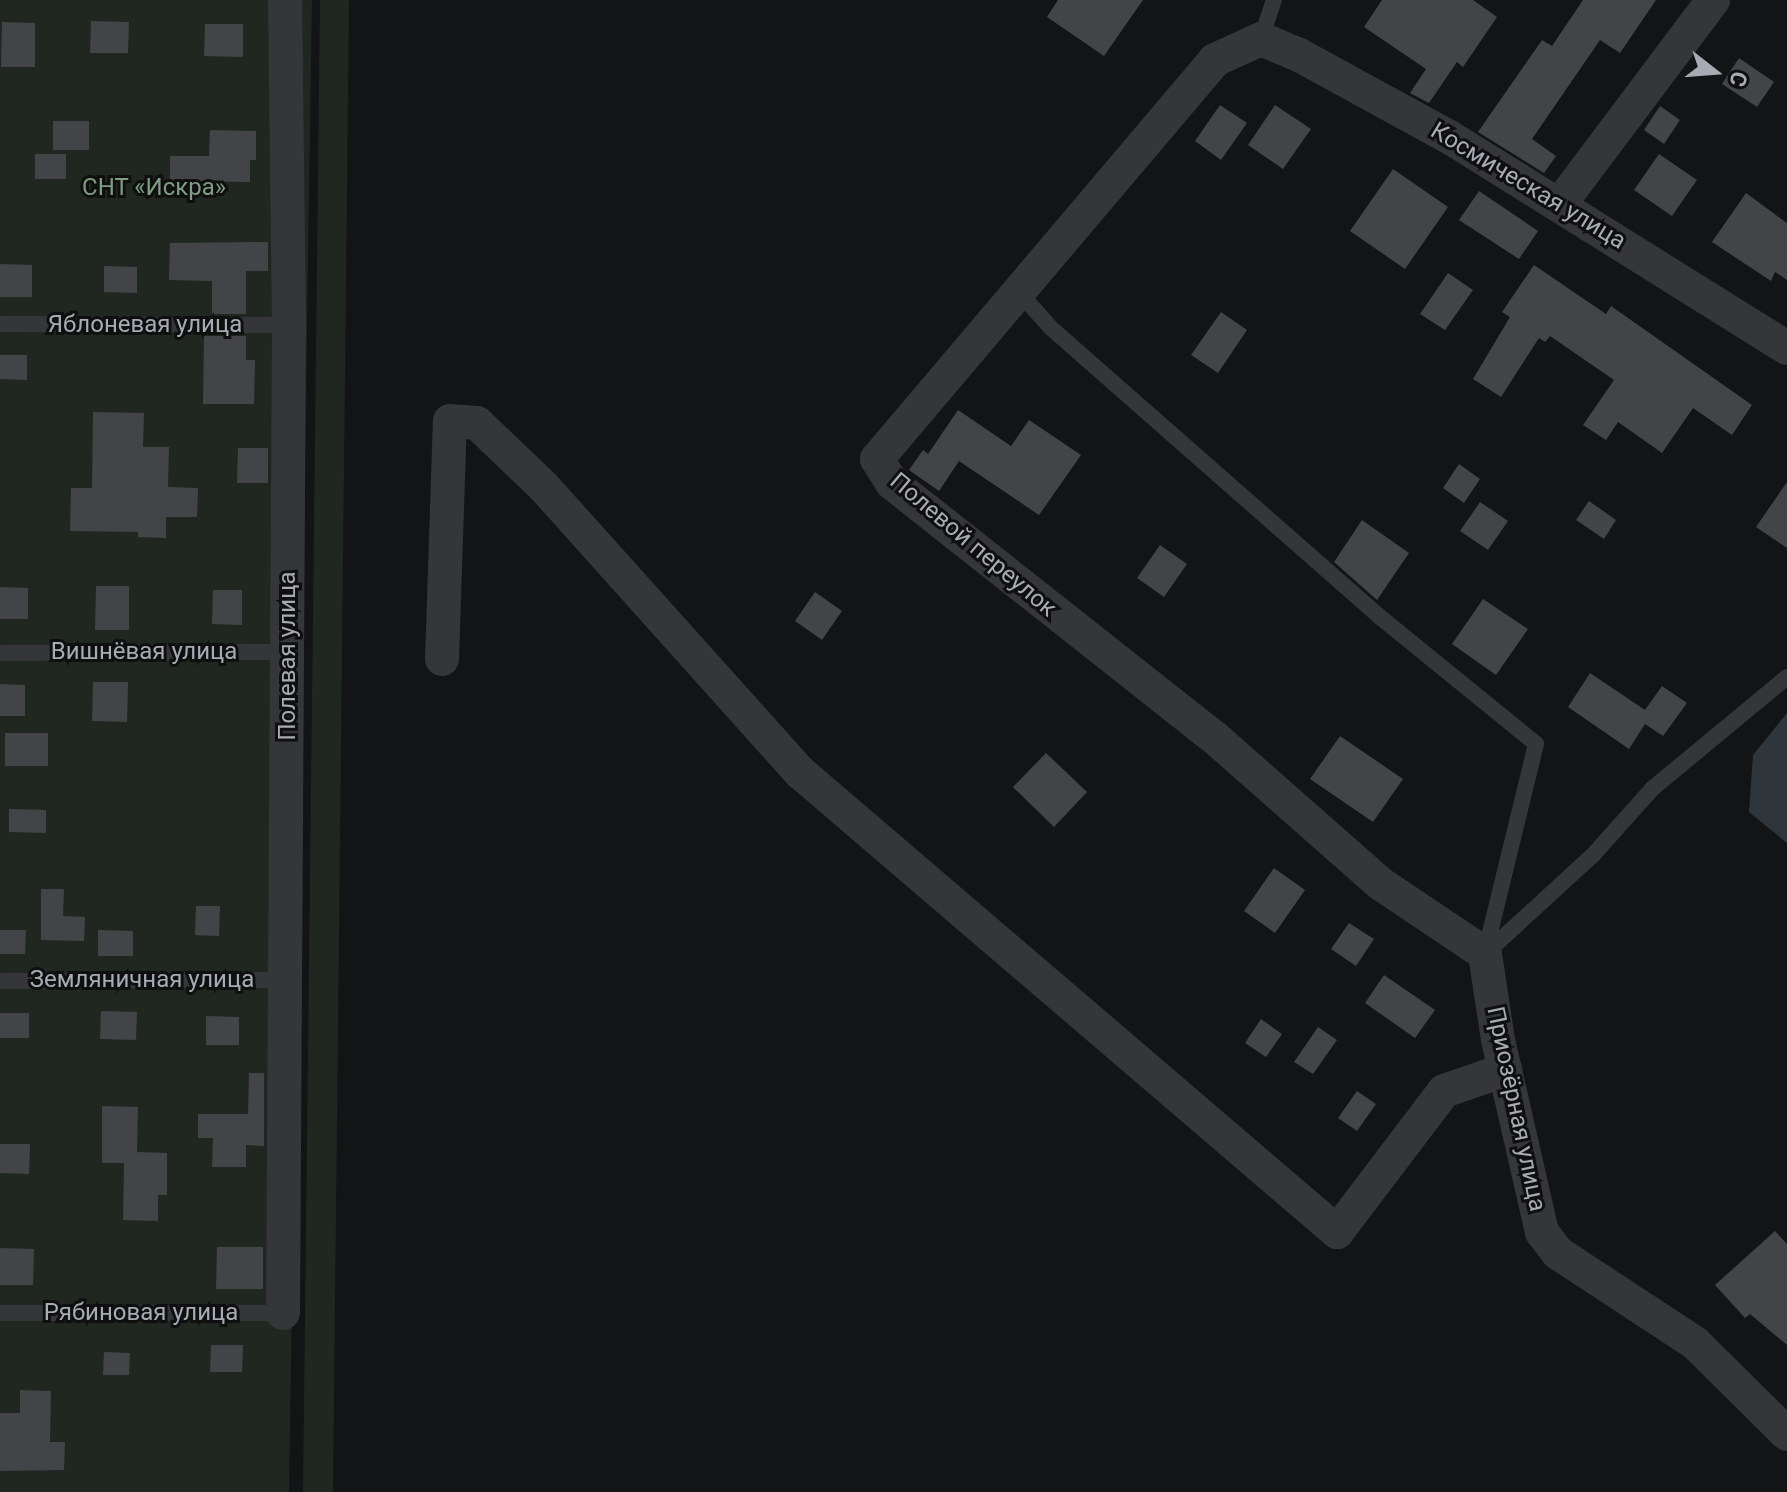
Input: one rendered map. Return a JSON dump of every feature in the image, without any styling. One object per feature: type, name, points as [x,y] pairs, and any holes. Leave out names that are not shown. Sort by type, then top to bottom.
[{"type":"street","name":"Полевая улица","points":[[283,1313],[289,325],[285,0]]},
{"type":"street","points":[[1560,204],[1713,0]]},
{"type":"street","name":"Космическая улица","points":[[1261,39],[1299,55],[1449,137],[1787,348]]},
{"type":"street","name":"Полевой переулок","points":[[1261,39],[1215,60],[877,459],[892,483],[1214,737],[1381,884],[1485,954]]},
{"type":"street","points":[[442,659],[450,421],[477,423],[544,487],[801,773],[1337,1232],[1444,1091],[1505,1070]]},
{"type":"street","name":"Приозёрная улица","points":[[1485,954],[1505,1070],[1542,1232],[1558,1253],[1695,1343],[1787,1434]]},
{"type":"lane","points":[[1261,39],[1274,0]]},
{"type":"lane","points":[[1019,292],[1051,328],[1380,617],[1536,744],[1485,954]]},
{"type":"lane","name":"Яблоневая улица","points":[[0,324],[289,325]]},
{"type":"lane","name":"Вишнёвая улица","points":[[0,653],[288,652]]},
{"type":"lane","points":[[1485,954],[1593,855],[1653,788],[1787,677]]},
{"type":"lane","name":"Земляничная улица","points":[[0,981],[284,980]]},
{"type":"lane","name":"Рябиновая улица","points":[[0,1313],[283,1313]]},
{"type":"green space","name":"СНТ «Искра»","points":[[0,0],[312,0],[289,1492],[0,1492]]},
{"type":"green space","points":[[320,0],[349,0],[333,1492],[303,1492]]},
{"type":"shaded area","points":[[1787,713],[1787,843],[1749,812],[1753,755]]},
{"type":"building","points":[[1058,0],[1143,0],[1104,56],[1047,17]]},
{"type":"building","points":[[1382,0],[1473,0],[1497,17],[1463,67],[1457,62],[1429,103],[1410,93],[1426,69],[1364,27]]},
{"type":"building","points":[[1583,0],[1656,0],[1620,53],[1600,40],[1532,139],[1556,156],[1544,173],[1478,132],[1542,40],[1552,46]]},
{"type":"building","points":[[91,21],[129,22],[128,53],[90,53]]},
{"type":"building","points":[[2,22],[35,23],[35,67],[1,67]]},
{"type":"building","points":[[205,24],[243,24],[243,57],[204,56]]},
{"type":"building","points":[[1739,58],[1774,82],[1757,107],[1722,84]]},
{"type":"building","points":[[1220,105],[1247,123],[1221,160],[1195,141]]},
{"type":"building","points":[[1275,105],[1311,129],[1283,169],[1248,145]]},
{"type":"building","points":[[1660,106],[1680,120],[1664,144],[1644,130]]},
{"type":"building","points":[[53,121],[89,121],[89,150],[53,150]]},
{"type":"building","points":[[210,130],[256,131],[256,160],[250,160],[250,182],[170,181],[170,156],[209,156]]},
{"type":"building","points":[[35,154],[66,154],[66,179],[35,179]]},
{"type":"building","points":[[1659,154],[1697,180],[1672,216],[1634,190]]},
{"type":"building","points":[[1393,169],[1448,207],[1405,269],[1350,231]]},
{"type":"building","points":[[1479,191],[1538,231],[1519,259],[1459,220]]},
{"type":"building","points":[[1746,193],[1787,223],[1787,280],[1775,272],[1771,281],[1712,242]]},
{"type":"building","points":[[268,242],[268,271],[246,271],[246,314],[212,314],[212,281],[169,280],[170,243]]},
{"type":"building","points":[[0,264],[32,265],[32,297],[0,297]]},
{"type":"building","points":[[1534,265],[1606,314],[1611,306],[1752,405],[1732,435],[1693,408],[1662,453],[1618,422],[1606,440],[1583,425],[1614,380],[1550,336],[1545,342],[1539,338],[1501,397],[1473,379],[1510,317],[1502,312]]},
{"type":"building","points":[[104,266],[137,267],[137,293],[104,292]]},
{"type":"building","points":[[1448,273],[1473,290],[1445,330],[1420,314]]},
{"type":"building","points":[[1221,312],[1247,330],[1218,373],[1191,355]]},
{"type":"building","points":[[204,336],[246,336],[246,360],[255,360],[254,404],[203,404]]},
{"type":"building","points":[[0,355],[27,355],[27,380],[0,379]]},
{"type":"building","points":[[958,410],[1011,446],[1029,420],[1081,455],[1039,515],[959,461],[939,491],[909,470],[923,450],[928,454]]},
{"type":"building","points":[[93,412],[144,413],[143,447],[169,447],[168,487],[198,488],[197,517],[166,517],[166,538],[138,537],[138,532],[70,531],[71,488],[92,488]]},
{"type":"building","points":[[238,448],[268,448],[268,483],[237,483]]},
{"type":"building","points":[[1459,464],[1480,479],[1464,503],[1443,488]]},
{"type":"building","points":[[1787,482],[1787,548],[1756,527]]},
{"type":"building","points":[[1589,501],[1616,520],[1604,539],[1576,520]]},
{"type":"building","points":[[1480,502],[1508,521],[1488,550],[1460,531]]},
{"type":"building","points":[[1362,520],[1409,553],[1377,600],[1334,562]]},
{"type":"building","points":[[1160,545],[1187,564],[1164,597],[1137,578]]},
{"type":"building","points":[[96,586],[129,586],[129,630],[95,630]]},
{"type":"building","points":[[0,587],[28,588],[28,619],[0,619]]},
{"type":"building","points":[[213,590],[242,590],[242,625],[212,624]]},
{"type":"building","points":[[815,592],[842,611],[822,640],[795,621]]},
{"type":"building","points":[[1483,599],[1528,629],[1496,675],[1452,644]]},
{"type":"building","points":[[1590,673],[1645,710],[1662,686],[1687,703],[1663,736],[1645,724],[1629,749],[1568,707]]},
{"type":"building","points":[[93,682],[128,682],[127,722],[92,721]]},
{"type":"building","points":[[0,684],[25,685],[25,716],[0,716]]},
{"type":"building","points":[[5,733],[48,733],[48,766],[5,766]]},
{"type":"building","points":[[1340,736],[1403,779],[1373,822],[1310,779]]},
{"type":"building","points":[[1046,753],[1087,792],[1054,827],[1013,787]]},
{"type":"building","points":[[9,809],[46,810],[46,833],[9,832]]},
{"type":"building","points":[[1274,868],[1305,890],[1275,933],[1244,911]]},
{"type":"building","points":[[41,889],[64,889],[63,916],[85,917],[84,941],[41,940]]},
{"type":"building","points":[[196,906],[220,906],[219,936],[195,935]]},
{"type":"building","points":[[1349,923],[1374,939],[1356,966],[1331,949]]},
{"type":"building","points":[[0,930],[26,930],[25,954],[0,954]]},
{"type":"building","points":[[98,930],[133,931],[133,956],[98,956]]},
{"type":"building","points":[[1384,975],[1435,1010],[1415,1038],[1365,1003]]},
{"type":"building","points":[[101,1011],[137,1012],[136,1040],[100,1039]]},
{"type":"building","points":[[0,1013],[29,1013],[29,1038],[0,1038]]},
{"type":"building","points":[[206,1016],[239,1017],[239,1045],[206,1045]]},
{"type":"building","points":[[1261,1019],[1282,1034],[1266,1057],[1245,1043]]},
{"type":"building","points":[[1318,1027],[1337,1040],[1313,1074],[1294,1062]]},
{"type":"building","points":[[249,1073],[264,1073],[264,1146],[246,1145],[246,1167],[212,1167],[213,1138],[198,1138],[198,1114],[248,1114]]},
{"type":"building","points":[[1357,1091],[1376,1104],[1357,1131],[1338,1118]]},
{"type":"building","points":[[102,1106],[138,1107],[137,1152],[167,1153],[167,1195],[158,1195],[158,1221],[123,1220],[124,1163],[102,1163]]},
{"type":"building","points":[[0,1144],[30,1144],[29,1174],[0,1173]]},
{"type":"building","points":[[1775,1231],[1787,1244],[1787,1345],[1750,1314],[1745,1318],[1715,1285]]},
{"type":"building","points":[[217,1247],[263,1247],[263,1289],[216,1289]]},
{"type":"building","points":[[0,1248],[34,1249],[33,1285],[0,1285]]},
{"type":"building","points":[[211,1345],[243,1345],[242,1372],[210,1372]]},
{"type":"building","points":[[104,1352],[130,1353],[129,1375],[103,1375]]},
{"type":"building","points":[[20,1390],[51,1391],[50,1442],[65,1442],[64,1470],[0,1471],[0,1413],[20,1413]]}]
